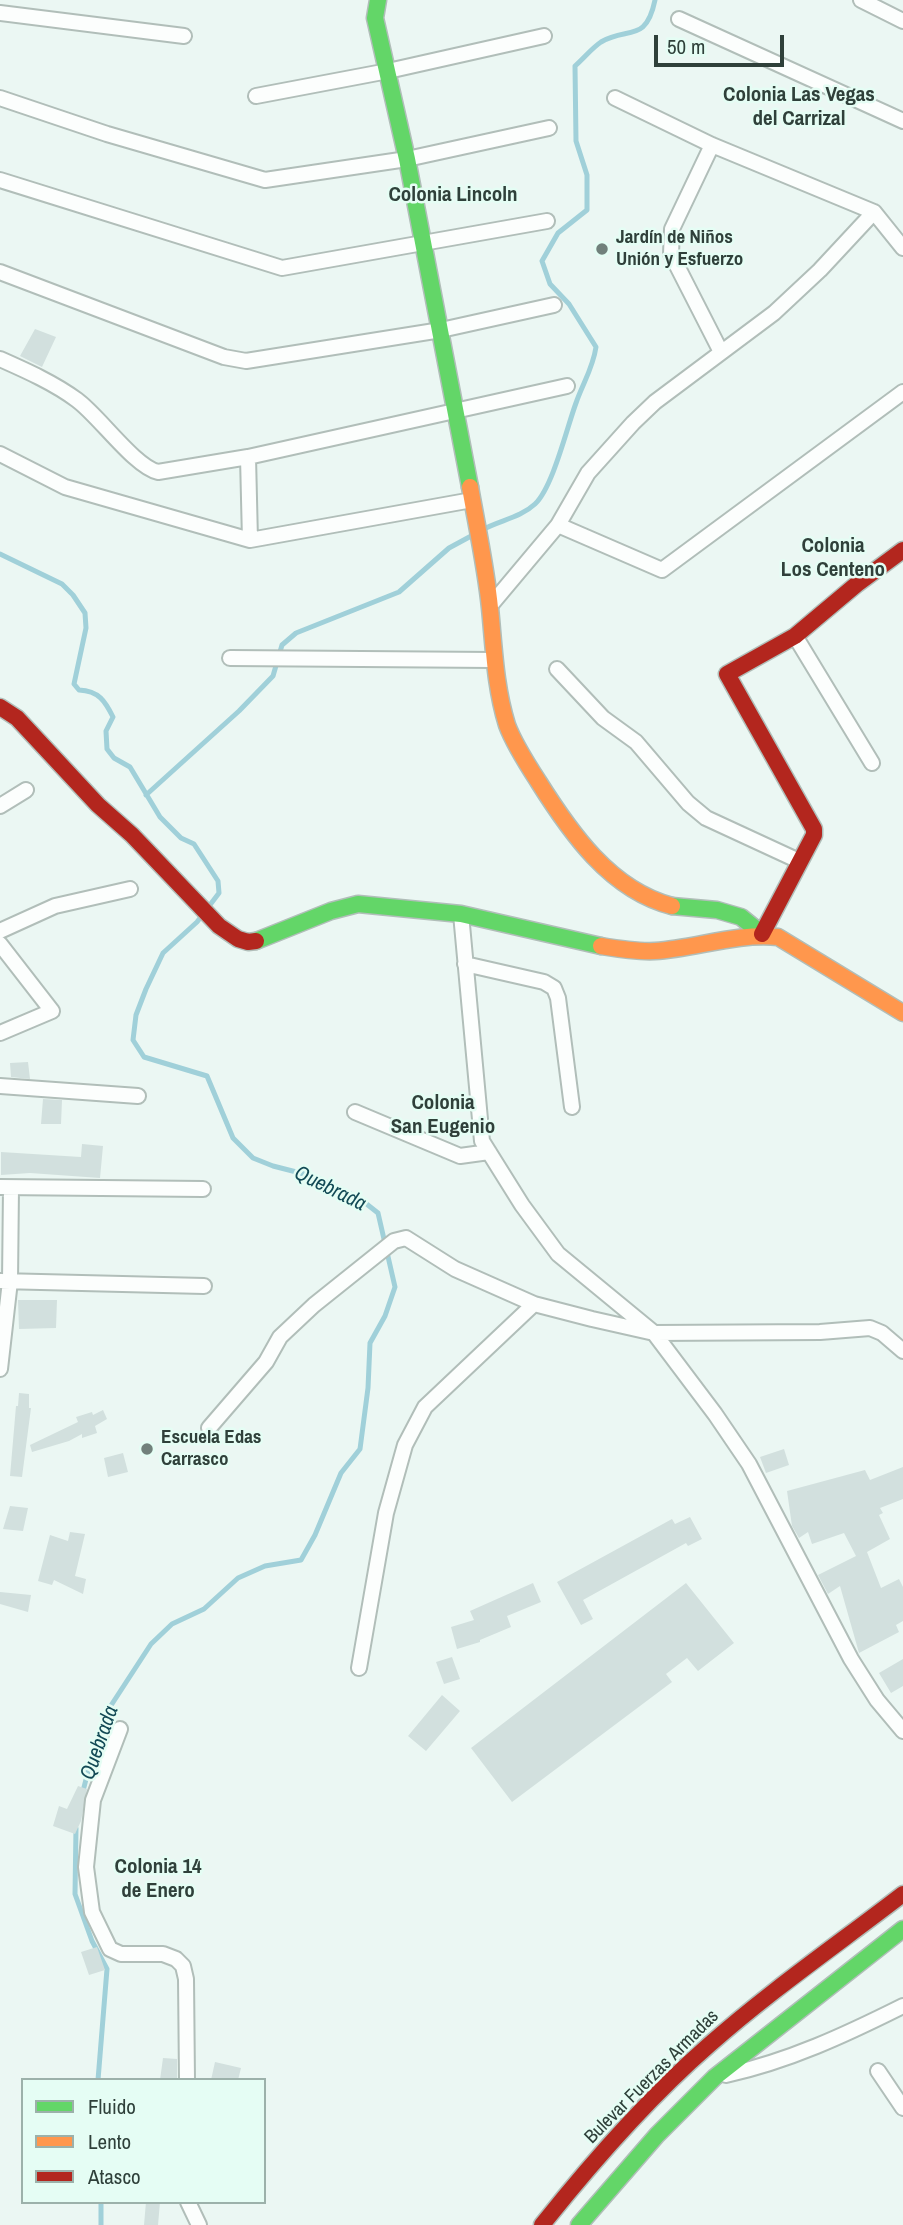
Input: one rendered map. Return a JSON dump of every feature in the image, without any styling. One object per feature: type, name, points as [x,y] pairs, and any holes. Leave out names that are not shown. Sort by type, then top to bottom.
[{"type":"main road","points":[[378,0],[375,19],[425,244],[457,412],[490,606],[493,660],[508,726],[517,747],[561,817],[598,860],[623,883],[670,906],[741,916],[762,934]]},
{"type":"main road","points":[[762,934],[814,835],[814,829],[727,674],[795,636],[903,550]]},
{"type":"main road","points":[[0,707],[17,719],[219,926],[248,942],[260,940],[331,911],[358,904],[461,914],[590,944],[642,951],[665,950],[762,934],[778,937],[903,1013]]},
{"type":"main road","name":"Bulevar Fuerzas Armadas","points":[[542,2225],[593,2165],[683,2069],[733,2024],[903,1894]]},
{"type":"main road","points":[[579,2225],[657,2135],[715,2077],[903,1929]]},
{"type":"street","points":[[861,0],[903,21]]},
{"type":"street","points":[[0,13],[184,36]]},
{"type":"street","points":[[680,19],[903,121]]},
{"type":"street","points":[[256,96],[388,71],[544,36]]},
{"type":"street","points":[[0,98],[107,134],[265,180],[281,180],[407,159],[549,128]]},
{"type":"street","points":[[615,98],[712,145],[874,212],[903,248]]},
{"type":"street","points":[[712,145],[672,229],[671,254],[721,352]]},
{"type":"street","points":[[0,180],[282,268],[547,221]]},
{"type":"street","points":[[490,606],[558,525],[588,473],[633,423],[655,402],[774,313],[820,270],[874,212]]},
{"type":"street","points":[[0,272],[225,357],[246,361],[440,330],[554,305]]},
{"type":"street","points":[[0,359],[49,382],[76,400],[152,471],[173,471],[248,457],[567,386]]},
{"type":"street","points":[[558,525],[662,569],[903,392]]},
{"type":"street","points":[[0,454],[65,487],[250,540],[473,506]]},
{"type":"street","points":[[248,457],[250,540]]},
{"type":"street","points":[[795,636],[872,763]]},
{"type":"street","points":[[230,658],[493,660]]},
{"type":"street","points":[[557,669],[603,718],[636,742],[688,803],[706,818],[799,861]]},
{"type":"street","points":[[0,806],[26,790]]},
{"type":"street","points":[[0,931],[55,906],[130,889]]},
{"type":"street","points":[[461,914],[482,1141],[522,1205],[558,1254],[653,1333],[715,1414],[748,1464],[851,1658],[877,1700],[903,1731]]},
{"type":"street","points":[[0,944],[52,1011],[0,1034]]},
{"type":"street","points":[[465,964],[544,982],[554,988],[558,998],[572,1107]]},
{"type":"street","points":[[0,1086],[138,1096]]},
{"type":"street","points":[[355,1112],[460,1156],[489,1152]]},
{"type":"street","points":[[0,1369],[6,1187],[203,1189]]},
{"type":"street","points":[[209,1427],[266,1362],[280,1337],[314,1305],[376,1255],[394,1241],[406,1238],[455,1269],[534,1304],[653,1333],[820,1332],[870,1328],[882,1333],[903,1350]]},
{"type":"street","points":[[5,1281],[204,1286]]},
{"type":"street","points":[[359,1668],[386,1513],[405,1444],[425,1407],[534,1304]]},
{"type":"street","points":[[120,1729],[93,1800],[86,1867],[92,1912],[110,1949],[121,1954],[163,1954],[176,1959],[183,1966],[186,1979],[187,2078]]},
{"type":"street","points":[[715,2077],[798,2055],[903,2006]]},
{"type":"street","points":[[878,2071],[903,2108]]},
{"type":"street","points":[[189,2204],[199,2225]]},
{"type":"building","points":[[35,329],[56,337],[42,367],[20,356]]},
{"type":"building","points":[[28,1062],[30,1079],[11,1077],[10,1063]]},
{"type":"building","points":[[43,1099],[62,1100],[61,1124],[41,1124]]},
{"type":"building","points":[[82,1144],[103,1146],[100,1178],[30,1173],[1,1175],[1,1152],[81,1157]]},
{"type":"building","points":[[18,1300],[57,1300],[56,1328],[19,1329]]},
{"type":"building","points":[[19,1393],[29,1394],[31,1408],[22,1477],[10,1476]]},
{"type":"building","points":[[103,1410],[107,1419],[95,1426],[97,1433],[82,1438],[82,1434],[69,1441],[32,1452],[30,1445],[78,1422],[76,1417],[92,1412],[93,1415]]},
{"type":"building","points":[[784,1449],[789,1465],[766,1473],[760,1457]]},
{"type":"building","points":[[123,1453],[128,1472],[108,1477],[104,1458]]},
{"type":"building","points":[[903,1467],[903,1499],[880,1508],[883,1513],[879,1515],[890,1539],[867,1552],[881,1588],[899,1579],[903,1587],[903,1621],[896,1625],[899,1632],[859,1653],[840,1586],[828,1594],[818,1575],[856,1556],[844,1533],[812,1544],[808,1532],[799,1538],[792,1526],[787,1491],[865,1470],[870,1480]]},
{"type":"building","points":[[10,1506],[28,1508],[23,1531],[3,1529]]},
{"type":"building","points":[[690,1517],[702,1539],[688,1546],[686,1543],[583,1600],[593,1619],[581,1625],[557,1582],[672,1519],[675,1524]]},
{"type":"building","points":[[70,1532],[85,1534],[75,1576],[86,1579],[83,1594],[54,1580],[52,1585],[38,1581],[50,1535],[68,1541]]},
{"type":"building","points":[[533,1583],[541,1602],[507,1616],[511,1627],[480,1642],[457,1649],[451,1627],[474,1620],[470,1611]]},
{"type":"building","points":[[686,1583],[734,1643],[698,1671],[687,1658],[666,1674],[672,1682],[512,1802],[471,1748]]},
{"type":"building","points":[[0,1592],[31,1595],[28,1612],[0,1604]]},
{"type":"building","points":[[452,1657],[460,1679],[444,1684],[436,1662]]},
{"type":"building","points":[[903,1659],[903,1686],[891,1693],[879,1673]]},
{"type":"building","points":[[442,1695],[460,1711],[426,1751],[408,1736]]},
{"type":"building","points":[[78,1786],[87,1789],[81,1821],[75,1834],[53,1826],[59,1806],[67,1809]]},
{"type":"building","points":[[97,1947],[105,1970],[89,1975],[81,1952]]},
{"type":"building","points":[[163,2058],[177,2059],[177,2078],[160,2078]]},
{"type":"building","points":[[215,2062],[241,2068],[238,2078],[211,2078]]},
{"type":"building","points":[[146,2204],[160,2204],[158,2225],[144,2225]]},
{"type":"waterway","points":[[482,530],[523,513],[542,496],[554,471],[595,355],[596,347],[569,304],[550,284],[542,261],[558,233],[587,210],[587,175],[576,141],[575,66],[601,42],[641,28],[651,14],[655,0]]},
{"type":"waterway","points":[[146,795],[239,711],[273,676],[282,645],[296,633],[399,592],[449,548],[473,535]]},
{"type":"waterway","name":"Quebrada","points":[[0,554],[62,584],[73,595],[85,613],[86,628],[74,684],[79,690],[92,692],[104,702],[113,717],[106,731],[107,749],[114,758],[130,767],[160,817],[181,838],[194,844],[218,881],[219,893],[197,922],[163,953],[136,1015],[133,1040],[144,1057],[207,1076],[233,1138],[253,1158],[316,1177],[359,1198],[378,1213],[395,1287],[385,1316],[370,1343],[368,1388],[360,1449],[341,1473],[315,1535],[301,1560],[265,1566],[238,1578],[204,1609],[172,1624],[151,1644],[110,1707],[93,1752],[82,1795]]},
{"type":"waterway","name":"Quebrada","points":[[76,1828],[75,1894],[92,1941],[107,1969],[98,2078]]},
{"type":"waterway","name":"Quebrada","points":[[101,2204],[101,2225]]},
{"type":"traffic: fast","points":[[378,0],[375,18],[407,159],[470,487]]},
{"type":"traffic: fast","points":[[256,941],[331,911],[358,904],[461,914],[601,946]]},
{"type":"traffic: fast","points":[[672,906],[717,910],[741,917],[762,934]]},
{"type":"traffic: fast","points":[[579,2225],[657,2135],[715,2077],[903,1929]]},
{"type":"traffic: slow","points":[[470,487],[486,578],[495,667],[507,725],[513,739],[564,820],[594,857],[629,887],[672,906]]},
{"type":"traffic: slow","points":[[601,946],[655,951],[747,937],[778,937],[903,1013]]},
{"type":"traffic: jam","points":[[762,934],[814,835],[814,829],[727,674],[795,636],[903,550]]},
{"type":"traffic: jam","points":[[0,707],[17,718],[98,805],[132,835],[219,926],[238,939],[256,941]]},
{"type":"traffic: jam","points":[[542,2225],[621,2131],[686,2066],[732,2025],[903,1894]]},
{"type":"place","name":"Jardín de Niños Unión y Esfuerzo","points":[[602,249]]},
{"type":"place","name":"Escuela Edas Carrasco","points":[[147,1449]]},
{"type":"district","name":"Colonia Las Vegas del Carrizal","points":[[799,107]]},
{"type":"district","name":"Colonia Lincoln","points":[[453,195]]},
{"type":"district","name":"Colonia Los Centeno","points":[[833,558]]},
{"type":"district","name":"Colonia San Eugenio","points":[[443,1115]]},
{"type":"district","name":"Colonia 14 de Enero","points":[[158,1879]]}]
